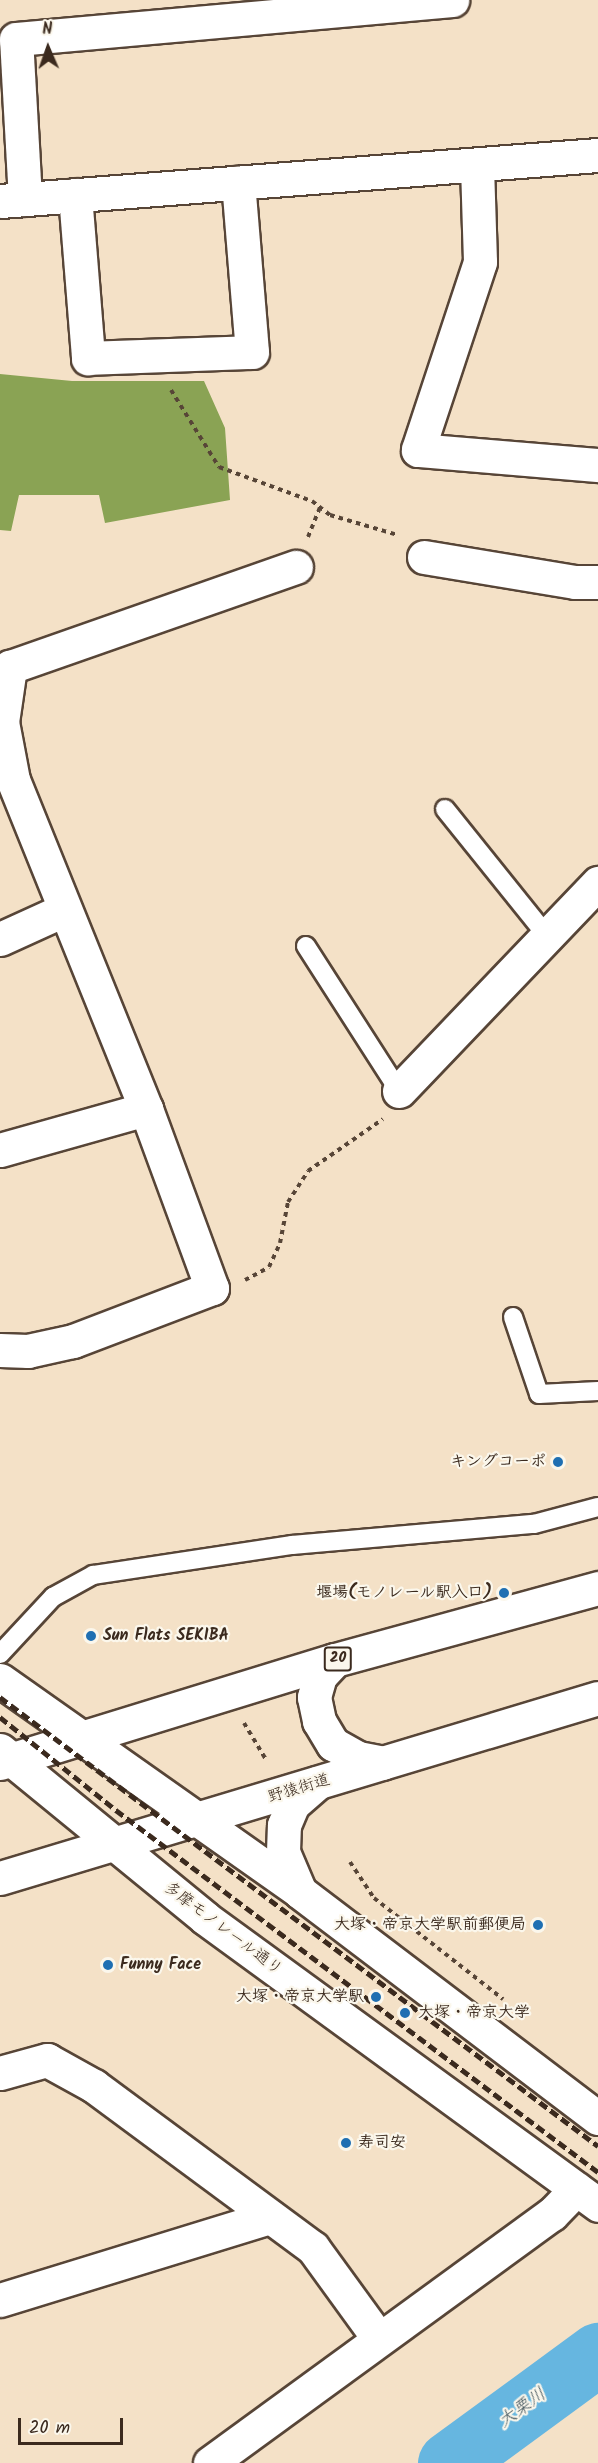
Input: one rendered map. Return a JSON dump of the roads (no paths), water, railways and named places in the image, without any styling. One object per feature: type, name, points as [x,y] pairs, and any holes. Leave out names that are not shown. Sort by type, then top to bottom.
[{"type":"street","points":[[452,0],[16,39],[13,200],[598,155]]},
{"type":"street","points":[[477,166],[480,262],[418,450],[598,465]]},
{"type":"street","points":[[75,195],[88,358],[252,352],[238,183]]},
{"type":"street","points":[[424,557],[574,582],[598,582]]},
{"type":"street","points":[[0,1350],[28,1351],[72,1341],[212,1288],[146,1109],[13,780],[1,723],[10,667],[296,567]]},
{"type":"street","points":[[399,1091],[598,883]]},
{"type":"street","points":[[0,939],[64,910]]},
{"type":"street","points":[[0,1150],[146,1109]]},
{"type":"street","name":"20","points":[[4,1757],[81,1738],[335,1660],[598,1588]]},
{"type":"street","points":[[335,1660],[320,1676],[314,1697],[319,1721],[333,1744],[358,1758],[383,1763]]},
{"type":"street","points":[[0,1680],[300,1892],[598,2118]]},
{"type":"street","name":"野猿街道","points":[[0,1878],[598,1698]]},
{"type":"street","name":"多摩モノレール通り","points":[[4,1757],[206,1918],[587,2197]]},
{"type":"street","points":[[300,1892],[283,1852],[284,1825],[293,1804],[317,1783]]},
{"type":"street","points":[[0,2073],[47,2060],[94,2086],[313,2248],[378,2339]]},
{"type":"street","points":[[210,2463],[552,2214],[587,2197]]},
{"type":"street","points":[[0,2300],[270,2217]]},
{"type":"lane","points":[[445,809],[547,936]]},
{"type":"lane","points":[[306,946],[399,1091]]},
{"type":"lane","points":[[513,1317],[539,1394],[598,1391]]},
{"type":"lane","points":[[0,1654],[53,1597],[93,1575],[292,1545],[534,1524],[598,1508]]},
{"type":"waterway","name":"大栗川","points":[[449,2463],[598,2354]]},
{"type":"railway","points":[[0,1697],[598,2146]]},
{"type":"railway","points":[[0,1717],[116,1810],[598,2172]]},
{"type":"place","name":"キングコーポ","points":[[558,1462]]},
{"type":"place","name":"堰場(モノレール駅入口)","points":[[504,1593]]},
{"type":"place","name":"Sun Flats SEKIBA","points":[[91,1636]]},
{"type":"place","name":"大塚・帝京大学駅前郵便局","points":[[538,1925]]},
{"type":"place","name":"Funny Face","points":[[108,1965]]},
{"type":"place","name":"大塚・帝京大学駅","points":[[376,1997]]},
{"type":"place","name":"大塚・帝京大学","points":[[405,2013]]},
{"type":"place","name":"寿司安","points":[[346,2143]]}]
